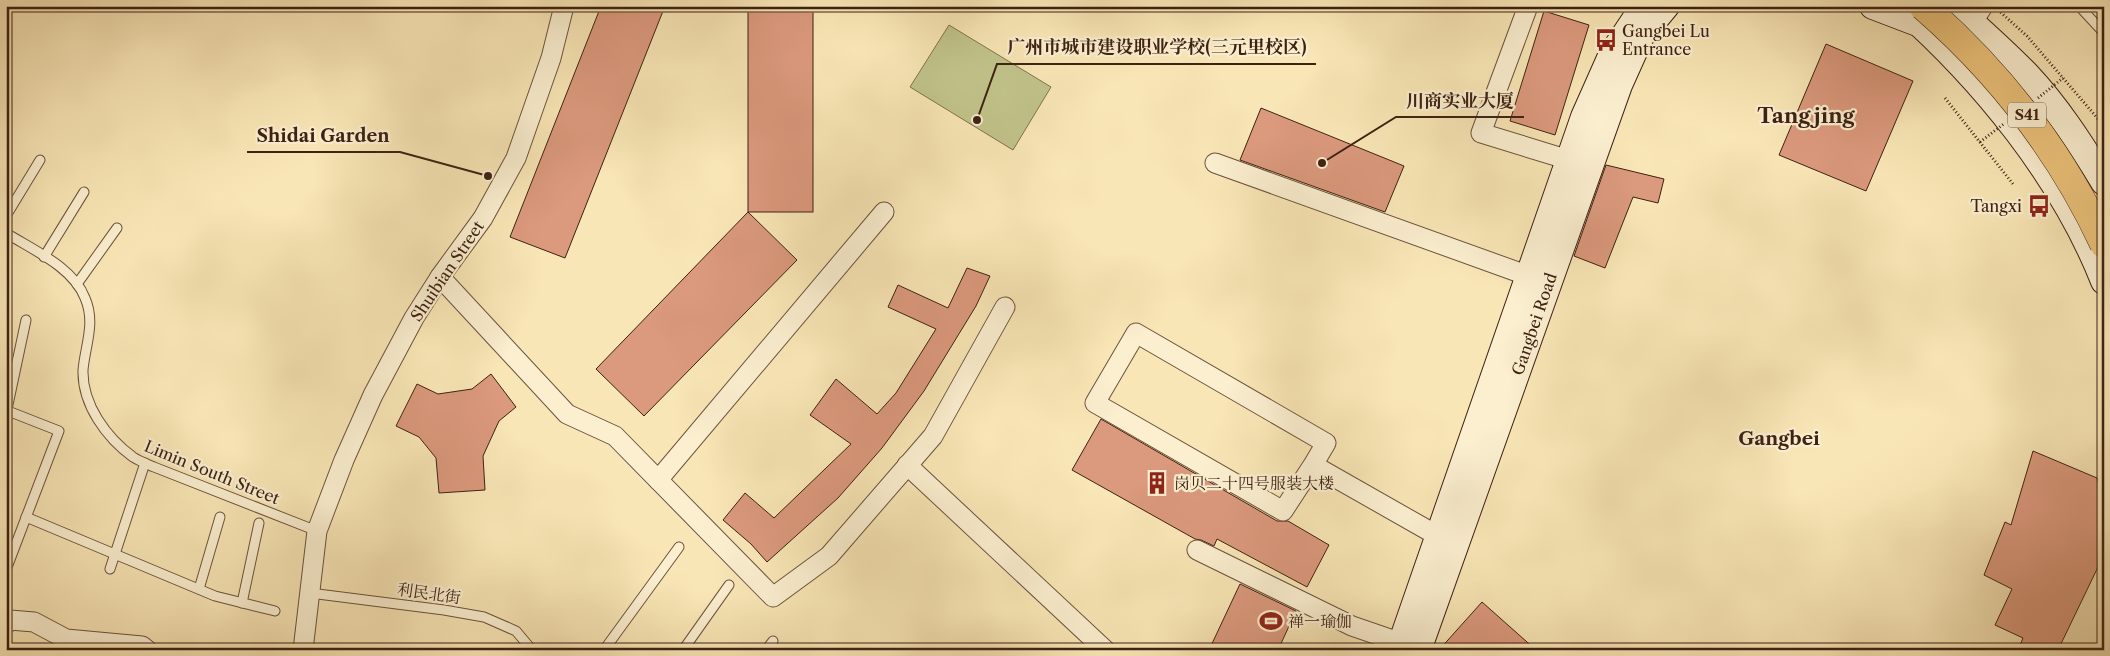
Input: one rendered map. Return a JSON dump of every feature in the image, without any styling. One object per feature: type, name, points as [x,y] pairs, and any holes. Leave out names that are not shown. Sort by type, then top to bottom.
[{"type":"highway","name":"S41","points":[[1927,24],[1977,57],[2013,97],[2059,162],[2089,213],[2104,244]]},
{"type":"main road","points":[[1612,54],[1627,6]]},
{"type":"main road","name":"Gangbei Road","points":[[1409,648],[1438,536],[1584,117],[1612,54],[1646,6]]},
{"type":"main road","name":"Gangbei Road","points":[[1409,648],[1619,85],[1641,36],[1666,6]]},
{"type":"main road","points":[[1873,6],[1927,24],[1937,23],[1944,15],[1967,12],[2049,101],[2069,127],[2104,182]]},
{"type":"main road","points":[[1900,6],[1927,24],[1972,74],[2024,141],[2078,225],[2104,281]]},
{"type":"street","name":"Shuibian Street","points":[[303,650],[317,531],[344,460],[373,395],[414,318],[440,277],[483,218],[516,158],[551,58],[564,6]]},
{"type":"street","points":[[1528,6],[1481,132],[1569,160]]},
{"type":"street","points":[[1215,163],[1529,276]]},
{"type":"street","points":[[658,480],[884,212]]},
{"type":"street","points":[[440,277],[567,414],[615,436],[773,597],[829,556],[933,436],[1004,307]]},
{"type":"street","points":[[1136,333],[1326,443],[1313,465],[1283,511],[1095,403],[1136,333]]},
{"type":"street","points":[[907,465],[1105,650]]},
{"type":"street","points":[[1313,465],[1438,536]]},
{"type":"street","points":[[1197,550],[1352,626],[1409,648]]},
{"type":"street","points":[[6,624],[10,620],[34,622],[66,638],[142,646],[147,650]]},
{"type":"lane","points":[[2079,6],[2103,32]]},
{"type":"lane","points":[[6,216],[40,160]]},
{"type":"lane","points":[[44,258],[84,192]]},
{"type":"lane","points":[[77,284],[117,228]]},
{"type":"lane","name":"Limin South Street","points":[[6,233],[59,267],[77,284],[85,298],[89,314],[90,334],[83,371],[86,394],[97,420],[113,439],[134,458],[145,463],[317,531]]},
{"type":"lane","points":[[6,570],[59,431],[7,413],[26,320]]},
{"type":"lane","points":[[110,570],[145,463]]},
{"type":"lane","points":[[26,517],[215,596],[275,611]]},
{"type":"lane","points":[[199,589],[220,517]]},
{"type":"lane","points":[[242,602],[259,523]]},
{"type":"lane","points":[[604,650],[679,547]]},
{"type":"lane","points":[[683,650],[729,584]]},
{"type":"lane","name":"利民北街","points":[[310,593],[484,617],[516,631],[532,650]]},
{"type":"lane","points":[[766,650],[773,641]]},
{"type":"path","points":[[1995,6],[2027,36],[2099,120]]},
{"type":"path","points":[[1945,98],[2013,184]]},
{"type":"green space","points":[[949,25],[1051,87],[1013,150],[910,87]]},
{"type":"building","points":[[601,6],[665,6],[565,258],[510,237]]},
{"type":"building","points":[[748,6],[813,6],[813,212],[748,212]]},
{"type":"building","points":[[1544,11],[1589,25],[1555,135],[1510,121]]},
{"type":"building","points":[[1826,44],[1913,81],[1866,191],[1779,155]]},
{"type":"building","points":[[1261,108],[1404,166],[1385,212],[1240,160]]},
{"type":"building","points":[[1606,165],[1664,179],[1658,203],[1633,197],[1605,268],[1574,256]]},
{"type":"building","points":[[748,212],[797,260],[644,416],[596,369]]},
{"type":"building","points":[[967,268],[990,276],[976,306],[924,391],[882,448],[838,498],[767,562],[751,544],[723,520],[745,493],[774,518],[851,444],[810,415],[836,379],[877,414],[896,393],[936,329],[888,307],[898,285],[948,308]]},
{"type":"building","points":[[491,374],[516,407],[499,421],[483,456],[485,490],[439,493],[436,458],[419,437],[396,426],[417,384],[438,394],[472,389]]},
{"type":"building","name":"岗贝二十四号服装大楼","points":[[1101,419],[1277,521],[1288,521],[1329,545],[1307,587],[1217,539],[1214,546],[1195,539],[1072,470]]},
{"type":"building","points":[[2033,451],[2097,478],[2100,489],[2098,567],[2058,650],[2018,650],[2023,638],[1995,625],[2012,589],[1984,575],[2005,522],[2011,525]]},
{"type":"building","points":[[1240,584],[1296,611],[1278,650],[1209,650]]},
{"type":"building","points":[[1482,602],[1536,650],[1439,650]]},
{"type":"place","name":"Gangbei Lu Entrance","points":[[1606,40]]},
{"type":"place","name":"广州市城市建设职业学校(三元里校区)","points":[[977,120]]},
{"type":"place","name":"川商实业大厦","points":[[1322,163]]},
{"type":"place","name":"Shidai Garden","points":[[488,176]]},
{"type":"place","name":"Tangxi","points":[[2039,206]]},
{"type":"place","name":"岗贝二十四号服装大楼","points":[[1157,483]]},
{"type":"place","name":"禅一瑜伽","points":[[1271,621]]},
{"type":"district","name":"Tangjing","points":[[1806,116]]},
{"type":"district","name":"Gangbei","points":[[1779,438]]}]
